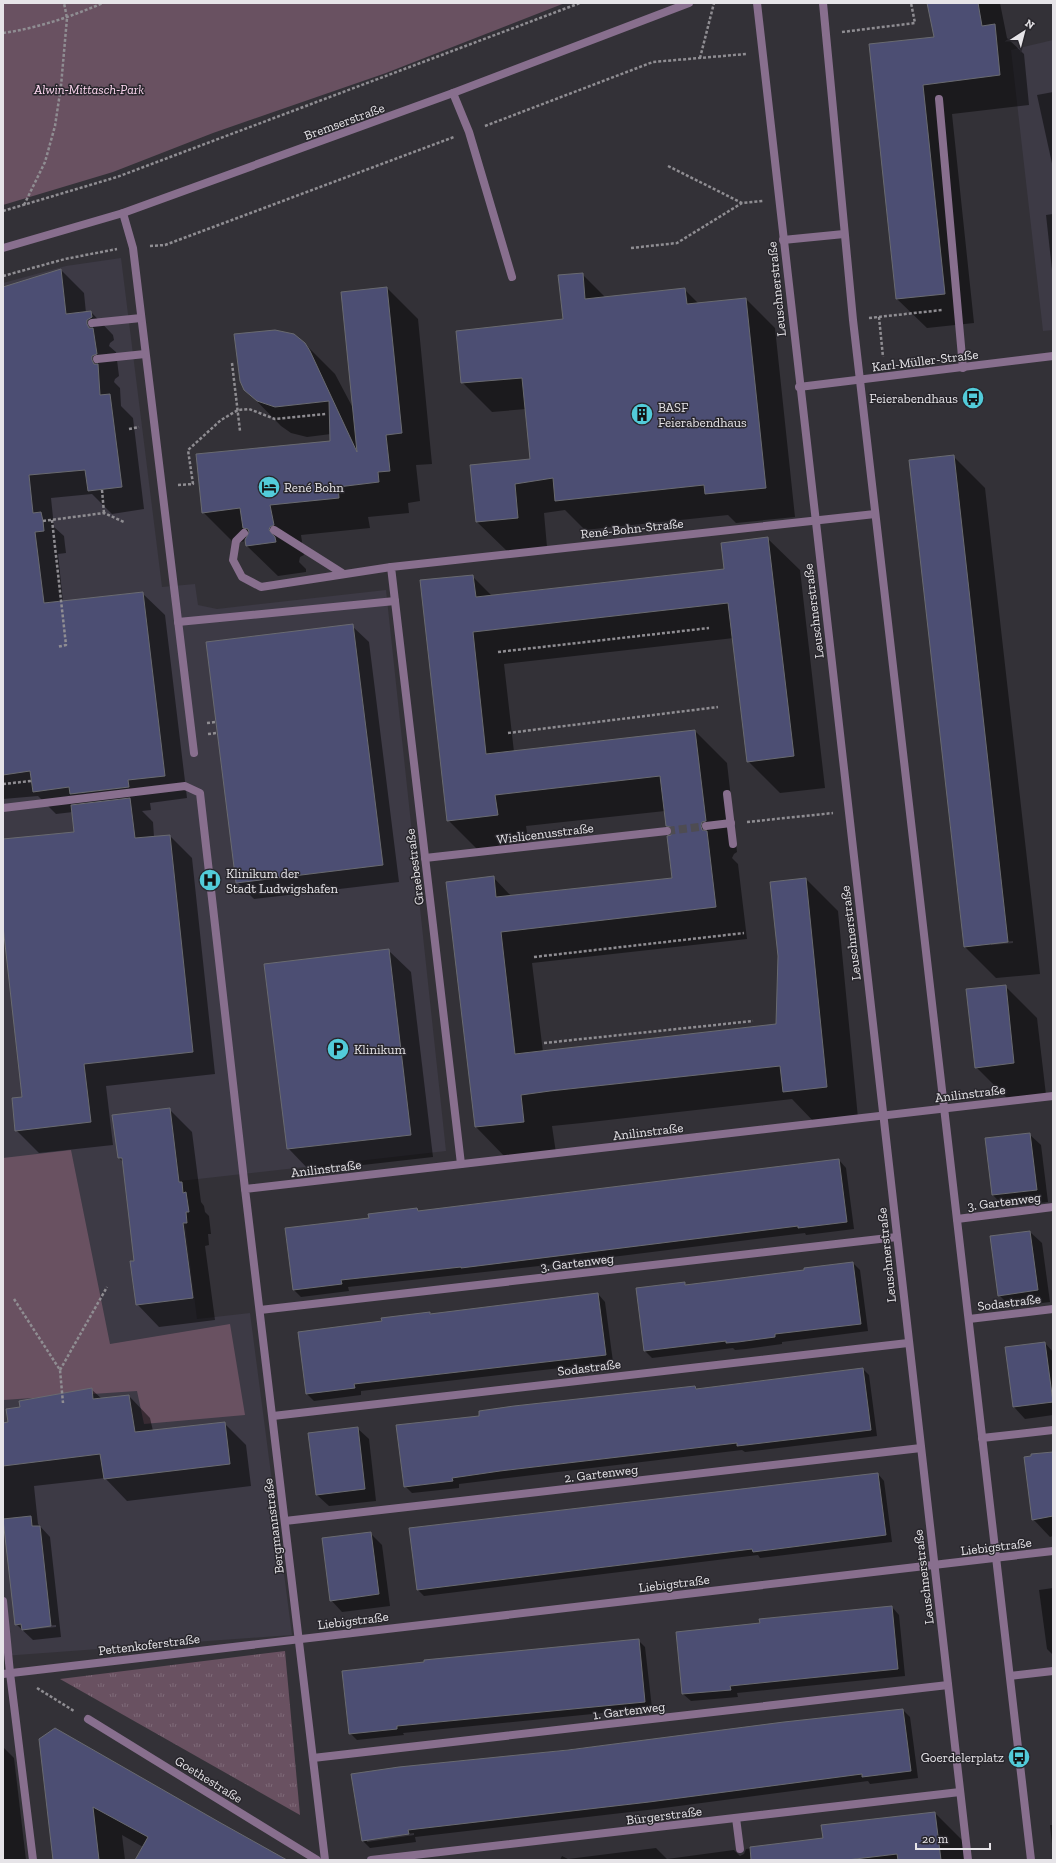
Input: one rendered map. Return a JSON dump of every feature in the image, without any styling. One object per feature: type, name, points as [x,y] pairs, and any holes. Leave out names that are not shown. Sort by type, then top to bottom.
[{"type":"street","name":"Bremserstraße","points":[[3,248],[124,213],[453,93],[689,3]]},
{"type":"street","name":"Leuschnerstraße","points":[[757,3],[814,520],[968,1860]]},
{"type":"street","points":[[823,3],[853,320],[1031,1860]]},
{"type":"street","points":[[453,93],[469,132],[512,277]]},
{"type":"street","points":[[939,99],[956,308],[963,368]]},
{"type":"street","points":[[124,213],[132,248],[194,753]]},
{"type":"street","points":[[783,240],[844,234]]},
{"type":"street","points":[[92,323],[141,318]]},
{"type":"street","points":[[97,359],[145,354]]},
{"type":"street","name":"Karl-Müller-Straße","points":[[799,387],[1053,356]]},
{"type":"street","name":"René-Bohn-Straße","points":[[244,533],[236,541],[233,560],[242,577],[261,587],[391,566],[876,514]]},
{"type":"street","points":[[274,530],[342,573]]},
{"type":"street","name":"Graebestraße","points":[[391,566],[462,1164]]},
{"type":"street","points":[[178,622],[395,601]]},
{"type":"street","name":"Bergmannstraße","points":[[3,808],[185,786],[200,793],[245,1189],[325,1860]]},
{"type":"street","points":[[727,794],[733,844]]},
{"type":"street","points":[[706,826],[731,823]]},
{"type":"street","name":"Wislicenusstraße","points":[[426,858],[667,831]]},
{"type":"street","name":"Anilinstraße","points":[[245,1189],[1053,1096]]},
{"type":"street","name":"3. Gartenweg","points":[[957,1219],[1053,1208]]},
{"type":"street","name":"3. Gartenweg","points":[[260,1310],[896,1237]]},
{"type":"street","name":"Sodastraße","points":[[969,1319],[1053,1309]]},
{"type":"street","name":"Sodastraße","points":[[273,1416],[908,1343]]},
{"type":"street","points":[[982,1438],[1053,1430]]},
{"type":"street","name":"2. Gartenweg","points":[[285,1521],[921,1448]]},
{"type":"street","name":"Liebigstraße","points":[[299,1638],[1053,1551]]},
{"type":"street","points":[[3,1601],[7,1673],[33,1860]]},
{"type":"street","name":"Pettenkoferstraße","points":[[7,1673],[299,1638]]},
{"type":"street","points":[[1010,1676],[1053,1671]]},
{"type":"street","name":"1. Gartenweg","points":[[313,1758],[948,1685]]},
{"type":"street","name":"Goethestraße","points":[[88,1719],[317,1860]]},
{"type":"street","name":"Bürgerstraße","points":[[371,1860],[960,1792]]},
{"type":"street","points":[[736,1818],[740,1849]]},
{"type":"path","points":[[24,206],[44,162],[55,126],[61,86],[67,18],[64,3]]},
{"type":"path","points":[[3,33],[28,29],[67,18],[103,3]]},
{"type":"path","points":[[3,211],[24,206],[117,176],[580,3]]},
{"type":"path","points":[[700,58],[714,3]]},
{"type":"path","points":[[826,34],[915,23],[911,3]]},
{"type":"path","points":[[3,276],[65,259],[116,249],[165,245],[653,62],[762,52]]},
{"type":"path","points":[[668,166],[742,203]]},
{"type":"path","points":[[631,248],[678,243],[742,203],[778,199]]},
{"type":"path","points":[[853,320],[956,308]]},
{"type":"path","points":[[879,317],[883,357]]},
{"type":"path","points":[[232,363],[240,431]]},
{"type":"path","points":[[193,484],[188,450],[221,420],[238,410],[249,410],[275,419],[326,414]]},
{"type":"path","points":[[102,490],[104,513]]},
{"type":"path","points":[[43,521],[104,513],[124,522]]},
{"type":"path","points":[[52,520],[66,645],[57,647]]},
{"type":"path","points":[[498,652],[709,628]]},
{"type":"path","points":[[508,733],[718,707]]},
{"type":"path","points":[[3,784],[31,781]]},
{"type":"path","points":[[731,823],[848,811]]},
{"type":"path","points":[[534,957],[744,933]]},
{"type":"path","points":[[544,1044],[753,1021]]},
{"type":"path","points":[[60,1370],[107,1287]]},
{"type":"path","points":[[14,1299],[60,1370],[63,1403]]},
{"type":"path","points":[[36,1687],[88,1719]]},
{"type":"shaded area","points":[[1053,40],[1053,330],[1043,331],[1011,50]]},
{"type":"shaded area","name":"Klinikum der Stadt Ludwigshafen","points":[[121,258],[162,587],[195,584],[198,605],[217,609],[386,590],[446,1151],[180,1181],[197,1319],[250,1313],[292,1635],[3,1656],[3,283],[66,266]]},
{"type":"green space","name":"Alwin-Mittasch-Park","points":[[3,3],[565,3],[386,73],[213,133],[113,172],[3,205]]},
{"type":"green space","points":[[71,1150],[110,1344],[230,1324],[245,1415],[144,1424],[137,1391],[3,1400],[3,1158]]},
{"type":"green space","points":[[285,1651],[300,1815],[60,1679]]},
{"type":"building","points":[[927,3],[978,3],[982,26],[995,24],[1000,75],[923,85],[945,294],[896,299],[869,44],[934,37]]},
{"type":"building","points":[[61,269],[66,314],[91,311],[92,317],[87,320],[87,324],[89,328],[93,328],[97,354],[92,356],[92,360],[94,364],[98,364],[100,395],[110,394],[122,487],[88,491],[85,470],[29,475],[33,513],[41,512],[43,521],[44,531],[35,532],[44,603],[143,592],[165,776],[128,780],[129,787],[70,794],[69,787],[33,792],[30,771],[3,775],[3,287]]},
{"type":"building","name":"BASF Feierabendhaus","points":[[583,273],[585,299],[685,288],[687,304],[746,298],[766,488],[705,494],[704,485],[555,501],[553,478],[515,484],[518,518],[476,522],[470,465],[530,459],[522,378],[461,383],[456,331],[563,319],[558,275]]},
{"type":"building","points":[[387,287],[402,433],[386,435],[390,471],[378,472],[379,482],[338,487],[339,498],[270,505],[274,525],[270,527],[269,530],[275,537],[276,542],[246,546],[245,540],[249,532],[248,529],[243,528],[240,508],[202,513],[196,454],[330,441],[329,401],[275,407],[257,401],[244,390],[240,381],[234,334],[275,330],[294,334],[305,343],[357,452],[341,292]]},
{"type":"building","points":[[954,455],[1008,942],[964,947],[909,460]]},
{"type":"building","points":[[768,537],[794,756],[747,762],[728,603],[473,632],[486,754],[695,730],[706,821],[702,822],[701,826],[702,830],[707,831],[716,907],[501,932],[515,1054],[776,1024],[778,956],[770,882],[806,878],[827,1087],[783,1092],[780,1066],[550,1091],[521,1095],[524,1122],[475,1127],[446,882],[494,876],[496,897],[672,878],[667,836],[671,835],[672,831],[671,827],[666,826],[660,776],[495,795],[498,815],[447,821],[420,580],[473,575],[476,597],[724,569],[721,543]]},
{"type":"building","points":[[353,624],[383,865],[236,883],[206,642]]},
{"type":"building","points":[[130,798],[135,838],[170,835],[193,1052],[84,1064],[91,1122],[15,1131],[12,1098],[22,1097],[3,926],[3,839],[74,832],[71,805]]},
{"type":"building","name":"Klinikum","points":[[389,949],[411,1135],[287,1149],[264,964]]},
{"type":"building","points":[[1006,985],[1014,1063],[975,1068],[966,989]]},
{"type":"building","points":[[170,1108],[179,1182],[182,1182],[183,1193],[186,1192],[189,1212],[186,1212],[187,1223],[183,1223],[193,1298],[136,1305],[130,1261],[134,1261],[122,1158],[118,1158],[112,1115]]},
{"type":"building","points":[[1030,1133],[1037,1190],[992,1195],[985,1138]]},
{"type":"building","points":[[839,1159],[847,1222],[798,1228],[798,1226],[461,1268],[341,1280],[342,1284],[293,1290],[285,1228],[369,1218],[368,1214],[417,1208],[418,1211]]},
{"type":"building","points":[[1030,1231],[1038,1290],[998,1296],[990,1236]]},
{"type":"building","points":[[853,1262],[861,1324],[775,1334],[775,1337],[738,1342],[726,1343],[726,1341],[644,1351],[636,1288],[685,1282],[685,1285],[804,1270],[804,1268]]},
{"type":"building","points":[[598,1293],[606,1355],[354,1384],[355,1388],[306,1394],[298,1332],[382,1321],[381,1318],[430,1312],[430,1314]]},
{"type":"building","points":[[1045,1342],[1053,1402],[1013,1407],[1005,1347]]},
{"type":"building","points":[[863,1368],[871,1430],[737,1446],[737,1443],[500,1471],[452,1478],[453,1481],[404,1487],[396,1425],[479,1416],[479,1411],[514,1406],[695,1386],[696,1389]]},
{"type":"building","points":[[92,1388],[93,1399],[129,1395],[135,1432],[225,1422],[230,1464],[104,1479],[100,1454],[3,1466],[3,1423],[8,1422],[6,1409],[20,1407],[19,1401]]},
{"type":"building","points":[[358,1427],[365,1489],[316,1495],[308,1433]]},
{"type":"building","points":[[1053,1452],[1053,1516],[1032,1520],[1024,1457],[1031,1456],[1031,1454]]},
{"type":"building","points":[[878,1473],[886,1535],[753,1552],[752,1549],[417,1590],[409,1528]]},
{"type":"building","points":[[31,1516],[32,1526],[40,1526],[51,1626],[22,1630],[21,1624],[15,1625],[3,1519]]},
{"type":"building","points":[[371,1532],[379,1594],[330,1601],[322,1538]]},
{"type":"building","points":[[892,1606],[898,1669],[730,1686],[731,1690],[682,1694],[676,1632],[760,1623],[759,1619]]},
{"type":"building","points":[[639,1639],[645,1702],[397,1726],[397,1729],[349,1734],[342,1671],[424,1662],[424,1660]]},
{"type":"building","points":[[903,1709],[911,1771],[862,1777],[862,1774],[649,1802],[408,1830],[409,1834],[362,1841],[351,1774],[399,1767],[568,1750],[784,1722]]},
{"type":"building","points":[[55,1728],[287,1860],[135,1860],[148,1837],[93,1807],[99,1860],[53,1860],[39,1739]]},
{"type":"building","points":[[935,1812],[941,1860],[898,1860],[897,1854],[847,1860],[751,1860],[750,1847],[823,1838],[821,1825]]},
{"type":"tunnel","points":[[667,831],[706,826]]},
{"type":"place","name":"Feierabendhaus","points":[[973,398]]},
{"type":"place","name":"BASF Feierabendhaus","points":[[642,414]]},
{"type":"place","name":"René Bohn","points":[[269,487]]},
{"type":"place","name":"Klinikum der Stadt Ludwigshafen","points":[[210,880]]},
{"type":"place","name":"Klinikum","points":[[338,1049]]},
{"type":"place","name":"Goerdelerplatz","points":[[1019,1757]]}]
